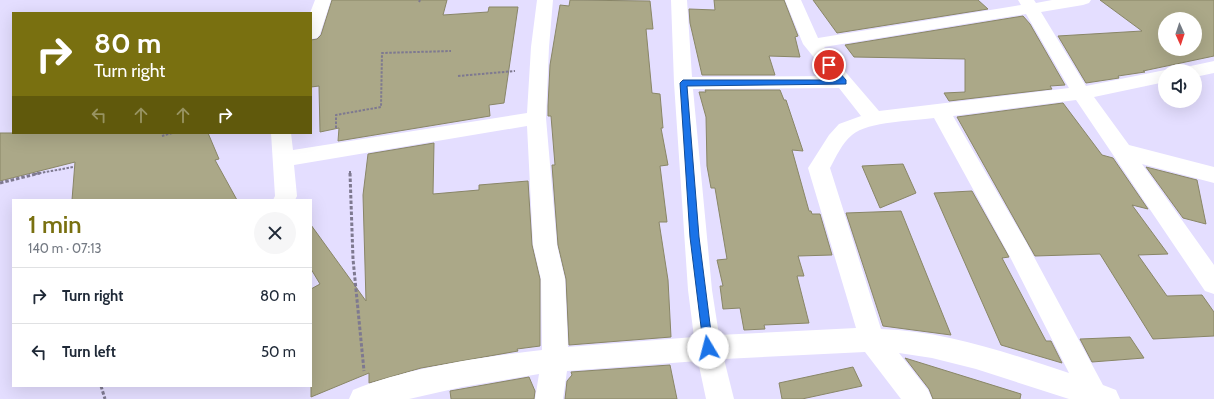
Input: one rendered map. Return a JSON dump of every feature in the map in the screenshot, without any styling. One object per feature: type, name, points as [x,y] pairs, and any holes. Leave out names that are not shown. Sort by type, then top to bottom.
[{"type":"street","points":[[312,31],[323,0]]},
{"type":"street","points":[[545,0],[540,47],[536,118],[545,245],[553,278],[555,359],[549,399]]},
{"type":"street","points":[[679,0],[680,40],[695,237],[708,348],[720,399]]},
{"type":"street","points":[[793,0],[812,44],[874,118]]},
{"type":"street","points":[[812,44],[1028,4],[1083,0]]},
{"type":"street","points":[[1028,4],[1081,93],[1214,284]]},
{"type":"street","points":[[1202,69],[1214,67]]},
{"type":"street","points":[[918,399],[872,340],[819,168],[836,140],[846,129],[874,118],[1081,93],[1158,77]]},
{"type":"street","points":[[683,83],[843,82]]},
{"type":"street","points":[[940,111],[1100,397]]},
{"type":"street","points":[[283,159],[536,118]]},
{"type":"street","points":[[281,134],[286,196],[284,199]]},
{"type":"street","points":[[1121,151],[1214,175]]},
{"type":"street","points":[[365,399],[421,392],[454,376],[555,359],[708,348],[872,340],[938,348],[984,359],[1100,397]]},
{"type":"path","points":[[365,399],[353,259],[350,202],[343,150],[336,115],[381,107],[382,53],[451,51]]},
{"type":"path","points":[[458,76],[516,71]]},
{"type":"path","points":[[162,136],[169,134]]},
{"type":"path","points":[[0,183],[20,177],[74,166]]},
{"type":"path","points":[[102,387],[105,399]]},
{"type":"building","points":[[332,0],[447,0],[443,15],[488,12],[489,7],[518,7],[504,103],[489,105],[490,116],[338,141],[339,128],[320,132],[319,86],[312,87],[312,40],[317,39],[321,35]]},
{"type":"building","points":[[570,0],[650,1],[653,29],[646,29],[652,93],[660,94],[663,128],[661,128],[668,165],[660,166],[667,222],[659,222],[668,280],[671,337],[569,345],[566,279],[558,245],[552,165],[555,165],[551,116],[548,116],[548,106],[550,65],[560,5],[569,6]]},
{"type":"building","points":[[714,0],[784,0],[798,36],[795,37],[800,57],[769,56],[775,75],[702,75],[690,23],[689,9],[715,10]]},
{"type":"building","points":[[813,0],[978,0],[988,9],[837,33]]},
{"type":"building","points":[[1100,0],[1214,0],[1214,56],[1176,64],[1158,64],[1158,68],[1143,71],[1145,72],[1118,76],[1119,78],[1086,83],[1058,36],[1142,31]]},
{"type":"building","points":[[1023,16],[1030,24],[1065,85],[1050,86],[1052,89],[949,101],[944,93],[965,92],[965,59],[854,57],[845,45]]},
{"type":"building","points":[[705,90],[780,90],[784,100],[786,100],[803,151],[792,150],[809,211],[811,211],[812,214],[820,214],[832,255],[798,256],[804,276],[797,276],[809,323],[764,325],[765,329],[744,330],[740,308],[723,309],[720,286],[723,286],[717,260],[727,259],[715,188],[711,188],[707,166],[706,117],[699,92],[706,92]]},
{"type":"building","points":[[1063,103],[1102,155],[1113,158],[1148,209],[1132,205],[1168,254],[1138,255],[1167,296],[1202,295],[1214,312],[1214,336],[1153,339],[1100,254],[1035,256],[957,117]]},
{"type":"building","points":[[0,133],[208,134],[219,159],[215,160],[236,199],[72,199],[75,162],[0,181]]},
{"type":"building","points":[[434,143],[433,194],[479,190],[479,185],[528,181],[532,245],[540,279],[540,346],[517,349],[518,351],[421,368],[369,383],[369,373],[311,397],[312,288],[320,284],[312,271],[312,226],[366,301],[363,195],[368,154]]},
{"type":"building","points":[[903,164],[916,193],[880,208],[862,166]]},
{"type":"building","points":[[1146,167],[1197,180],[1206,224],[1183,218]]},
{"type":"building","points":[[972,191],[1009,257],[1002,258],[1046,341],[1051,341],[1062,363],[1001,345],[934,193]]},
{"type":"building","points":[[901,211],[951,335],[883,326],[846,213]]},
{"type":"building","points":[[1130,337],[1144,358],[1092,362],[1080,339]]},
{"type":"building","points":[[905,358],[1021,394],[1020,399],[933,399],[929,389]]},
{"type":"building","points":[[670,365],[677,399],[565,399],[567,381],[572,375],[571,372]]},
{"type":"building","points":[[853,367],[862,386],[802,399],[782,399],[779,383]]},
{"type":"building","points":[[529,377],[535,391],[534,399],[451,399],[450,391]]},
{"type":"route","points":[[708,348],[700,290],[683,83],[843,82],[829,65]]}]
